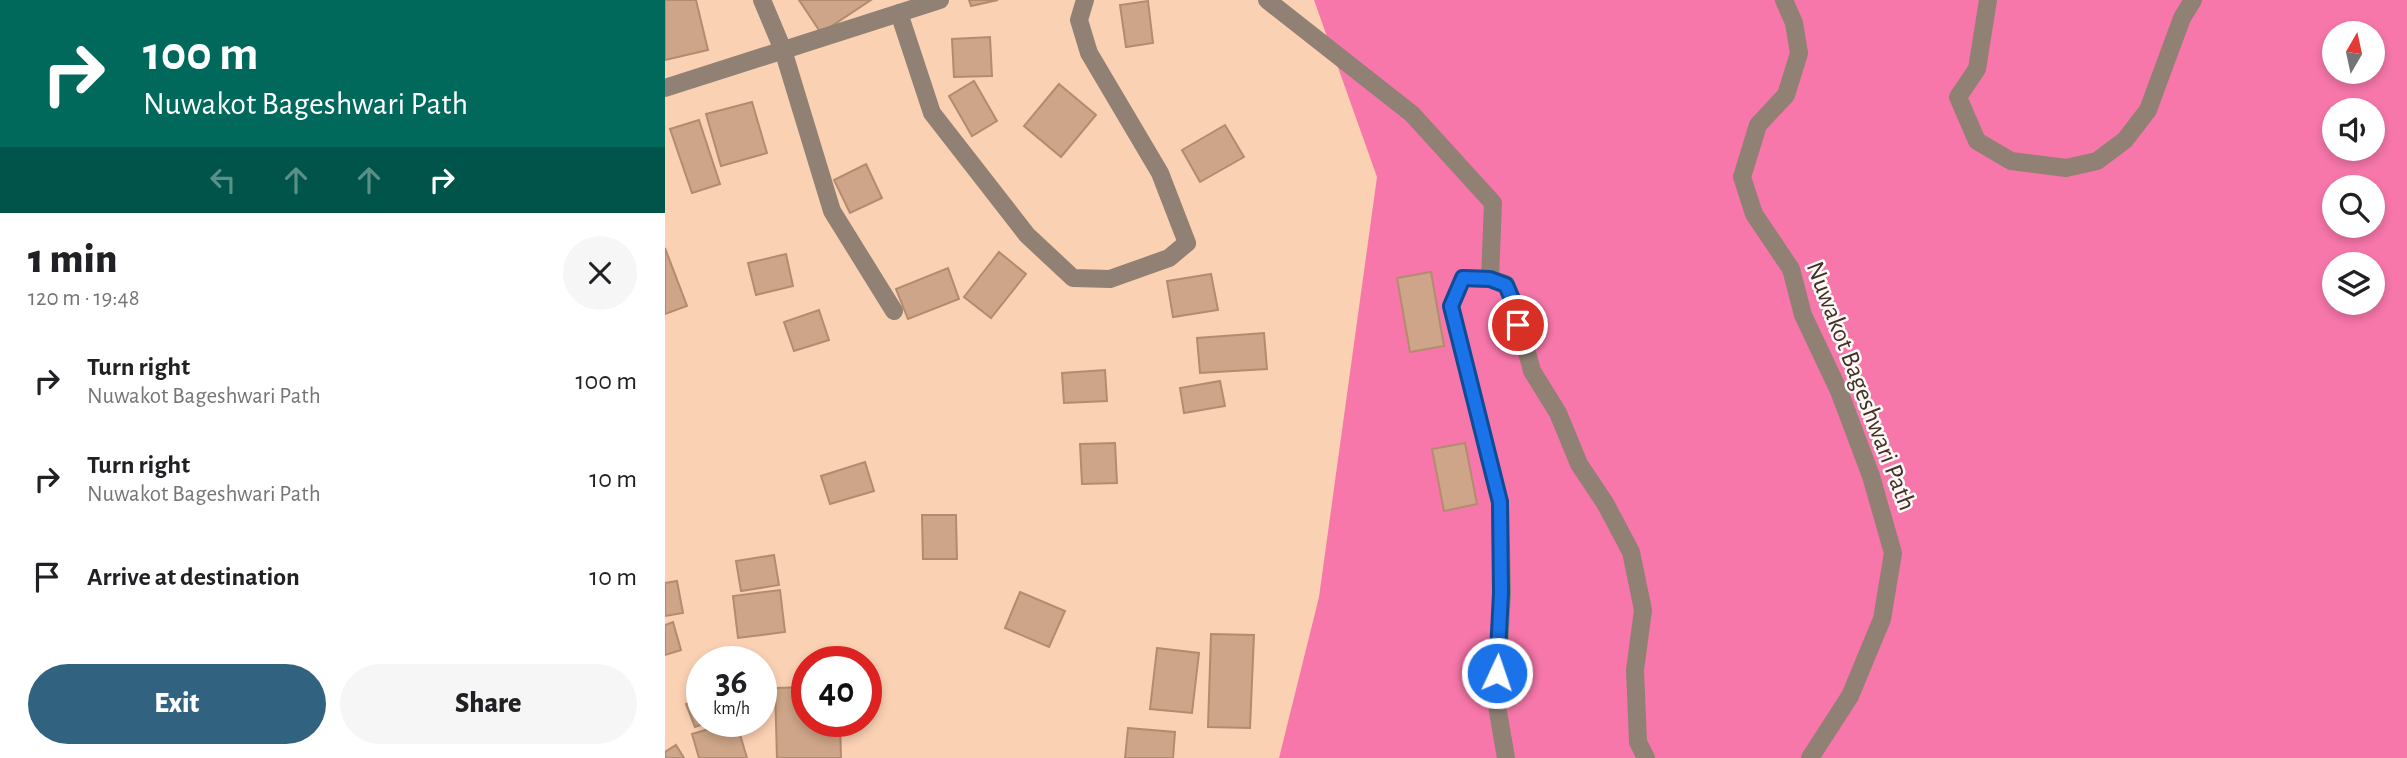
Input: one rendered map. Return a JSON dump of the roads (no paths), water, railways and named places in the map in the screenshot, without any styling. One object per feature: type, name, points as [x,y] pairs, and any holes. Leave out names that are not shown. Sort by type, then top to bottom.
[{"type":"street","points":[[762,0],[783,50],[832,211],[894,311]]},
{"type":"street","points":[[665,88],[940,0]]},
{"type":"street","points":[[899,13],[932,113],[1027,235],[1073,278],[1111,279],[1169,258],[1187,243],[1160,173],[1089,52],[1079,20],[1085,0]]},
{"type":"street","points":[[1267,0],[1412,114],[1493,203],[1490,279]]},
{"type":"street","name":"Nuwakot Bageshwari Path","points":[[1784,0],[1794,23],[1798,53],[1786,94],[1758,125],[1742,177],[1754,214],[1791,269],[1803,315],[1839,391],[1871,476],[1893,553],[1882,619],[1850,696],[1810,758]]},
{"type":"street","points":[[1988,0],[1977,68],[1958,97],[1977,141],[2011,161],[2066,167],[2097,161],[2125,139],[2148,110],[2182,18],[2193,0]]},
{"type":"street","points":[[1506,758],[1496,700],[1501,593],[1500,502],[1451,306],[1463,278],[1490,279],[1506,285],[1514,304],[1532,371],[1558,413],[1579,464],[1605,503],[1631,552],[1643,610],[1635,670],[1638,743],[1646,758]]}]
